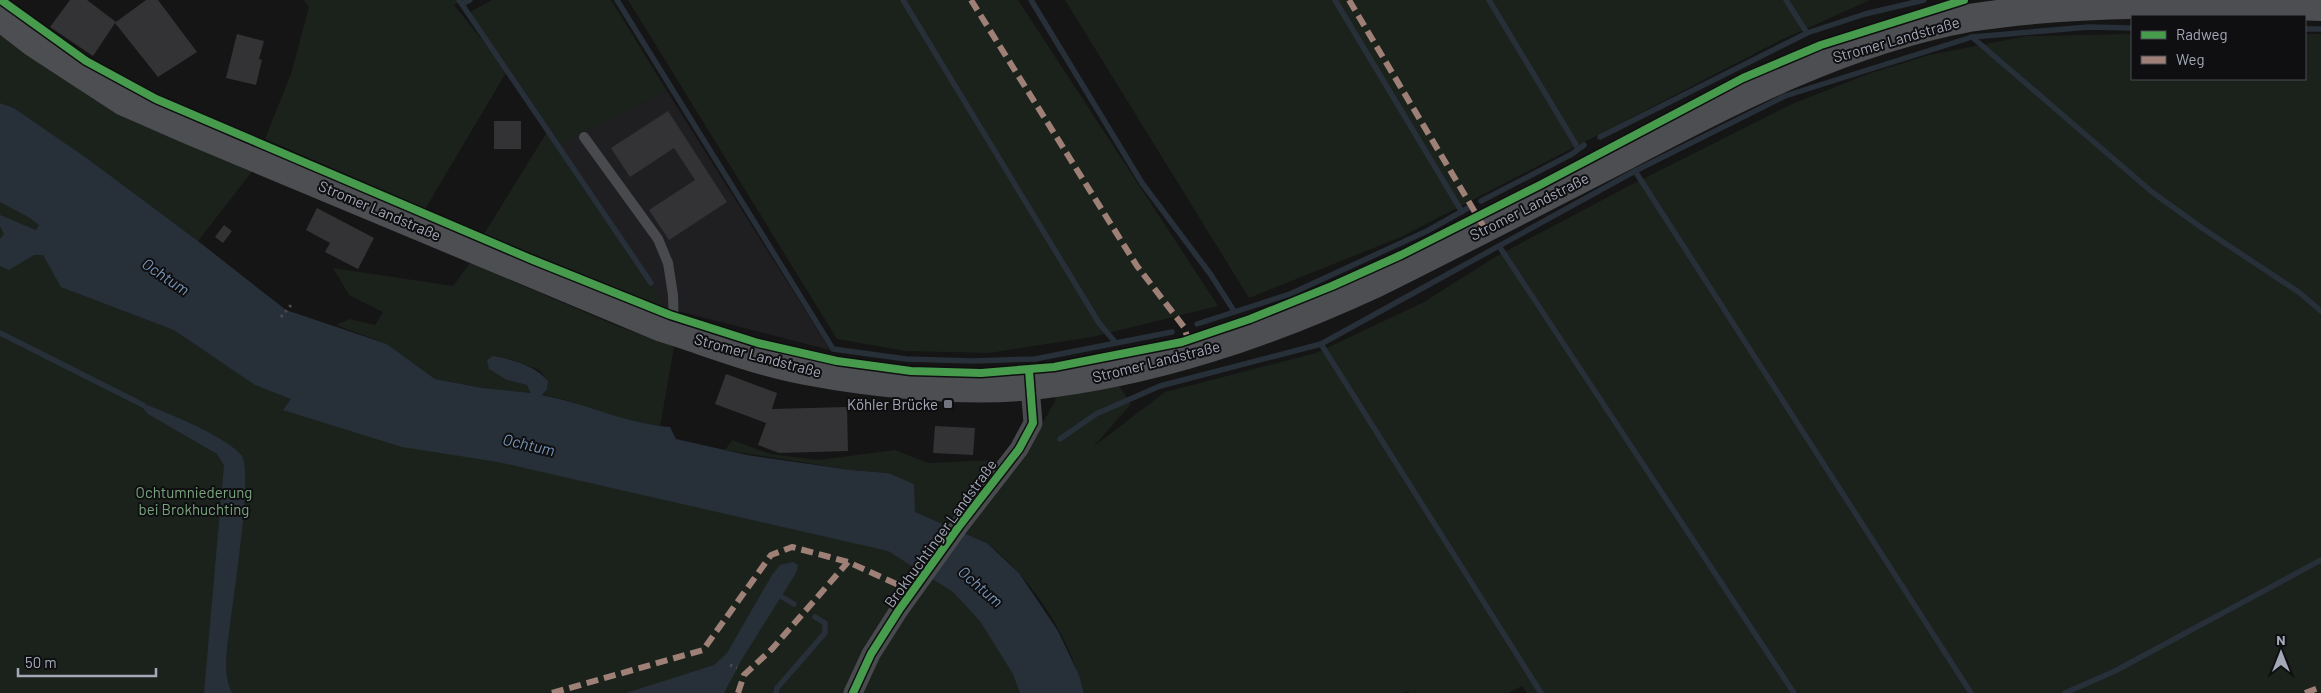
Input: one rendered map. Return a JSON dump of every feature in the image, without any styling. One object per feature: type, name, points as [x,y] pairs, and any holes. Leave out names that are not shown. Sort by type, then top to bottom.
[{"type":"main road","name":"Stromer Landstraße","points":[[0,17],[32,42],[124,102],[674,331],[733,351],[805,371],[904,384],[972,387],[1030,386],[1102,376],[1172,360],[1268,329],[1324,307],[1377,283],[1699,118],[1823,60],[1865,44],[2027,4],[2145,3],[2321,7]]},
{"type":"street","name":"Brokhuchtinger Landstraße","points":[[853,693],[871,654],[960,525],[1019,449],[1033,423],[1030,386]]},
{"type":"lane","points":[[584,137],[658,239],[668,264],[673,295],[674,331]]},
{"type":"path","points":[[280,317],[291,305]]},
{"type":"path","points":[[730,665],[737,668]]},
{"type":"shaded area","points":[[667,91],[830,350],[666,308],[558,144]]},
{"type":"green space","points":[[304,0],[462,0],[454,5],[507,71],[425,209],[265,139],[291,74],[309,7]]},
{"type":"green space","points":[[492,0],[611,0],[667,91],[558,145],[666,308],[484,234],[547,132],[470,12]]},
{"type":"green space","points":[[628,0],[1018,0],[1218,306],[1092,337],[989,353],[906,351],[837,339]]},
{"type":"green space","points":[[1065,0],[1870,0],[1781,40],[1401,237],[1249,298]]},
{"type":"green space","points":[[0,34],[24,54],[159,129],[254,169],[198,241],[88,159],[14,108],[0,103]]},
{"type":"green space","points":[[2131,34],[2131,80],[2306,80],[2306,34],[2321,34],[2321,693],[1527,693],[1522,686],[1508,693],[1409,693],[1408,691],[1403,693],[1084,693],[1069,651],[1048,611],[1034,592],[1020,574],[988,544],[964,533],[1023,458],[1055,401],[1056,393],[1117,383],[1131,404],[1093,447],[1165,392],[1316,353],[1424,302],[1495,257],[1625,188],[1792,104],[1868,74],[1929,55],[2027,36]]},
{"type":"green space","name":"Ochtumniederung bei Brokhuchting","points":[[0,121],[370,376],[919,520],[1067,693],[0,693]]},
{"type":"green space","points":[[470,263],[617,326],[674,347],[660,427],[630,421],[541,394],[548,381],[539,370],[510,359],[507,380],[527,385],[532,393],[483,388],[435,379],[387,344],[336,325],[350,319],[375,325],[383,312],[349,295],[333,268],[453,286]]},
{"type":"green space","points":[[732,440],[770,454],[818,460],[895,450],[928,463],[997,460],[948,526],[915,512],[888,473],[851,470],[725,450]]},
{"type":"water","name":"Ochtum","points":[[0,103],[14,108],[88,159],[198,241],[286,310],[387,344],[435,379],[483,388],[531,393],[527,385],[507,380],[489,369],[487,360],[493,356],[516,361],[530,367],[548,381],[547,389],[542,395],[637,422],[670,427],[676,439],[747,455],[851,470],[888,473],[914,484],[915,512],[987,543],[1019,573],[1058,631],[1079,675],[1084,693],[1020,693],[1013,674],[980,621],[953,592],[888,551],[498,462],[402,447],[283,410],[291,399],[255,385],[174,330],[61,287],[43,255],[34,255],[9,270],[0,266],[0,239],[4,234],[0,226],[0,215],[36,230],[39,225],[0,202]]},
{"type":"water","points":[[138,402],[177,417],[210,433],[224,441],[242,456],[245,467],[244,510],[226,660],[227,677],[232,693],[204,693],[224,465],[217,454],[148,414]]},
{"type":"water","points":[[793,562],[798,565],[796,573],[742,659],[724,693],[626,693],[714,665],[727,653],[772,575],[780,565]]},
{"type":"building","points":[[70,0],[87,0],[116,22],[146,0],[158,0],[197,52],[158,77],[115,23],[93,56],[50,27]]},
{"type":"building","points":[[237,34],[264,41],[259,59],[262,60],[256,85],[226,78]]},
{"type":"building","points":[[668,111],[727,202],[669,240],[649,210],[695,180],[674,148],[630,177],[611,148]]},
{"type":"building","points":[[494,121],[521,121],[521,149],[494,149]]},
{"type":"building","points":[[317,208],[374,238],[358,269],[325,252],[330,243],[306,230]]},
{"type":"building","points":[[224,225],[232,231],[223,243],[215,237]]},
{"type":"building","points":[[726,374],[777,393],[772,409],[847,407],[848,451],[779,453],[758,445],[766,423],[715,404]]},
{"type":"building","points":[[935,426],[975,428],[973,455],[933,453]]},
{"type":"waterway","points":[[459,0],[651,283]]},
{"type":"waterway","points":[[462,4],[470,0]]},
{"type":"waterway","points":[[617,0],[833,349],[906,359],[972,361],[1035,359],[1172,332]]},
{"type":"waterway","points":[[903,0],[1099,323],[1115,342]]},
{"type":"waterway","points":[[1031,0],[1142,183],[1211,275],[1234,311]]},
{"type":"waterway","points":[[1335,0],[1462,212]]},
{"type":"waterway","points":[[1489,0],[1578,148]]},
{"type":"waterway","points":[[1786,0],[1807,33]]},
{"type":"waterway","points":[[1600,137],[1807,33],[1865,14],[1924,0]]},
{"type":"waterway","points":[[1060,439],[1096,414],[1160,386],[1321,344],[1635,171],[1785,96],[1972,37],[2089,27],[2131,28]]},
{"type":"waterway","points":[[2306,29],[2321,29]]},
{"type":"waterway","points":[[1972,37],[2152,192],[2202,228],[2300,293],[2321,311]]},
{"type":"waterway","points":[[1481,201],[1572,154],[1584,145]]},
{"type":"waterway","points":[[1635,171],[1971,693]]},
{"type":"waterway","points":[[1197,324],[1290,294],[1427,231],[1468,208]]},
{"type":"waterway","points":[[1499,246],[1794,693]]},
{"type":"waterway","points":[[0,333],[143,405]]},
{"type":"waterway","points":[[1321,344],[1541,693]]},
{"type":"waterway","points":[[2065,693],[2115,671],[2321,560]]},
{"type":"waterway","points":[[777,594],[794,604]]},
{"type":"waterway","points":[[776,693],[777,688],[825,633],[825,623],[815,617]]},
{"type":"marked path","points":[[971,0],[1137,266],[1184,327],[1193,354]]},
{"type":"marked path","points":[[1349,0],[1485,229]]},
{"type":"marked path","points":[[552,693],[703,650],[771,555],[792,547],[848,562],[912,591]]},
{"type":"marked path","points":[[738,693],[744,675],[772,649],[848,562]]},
{"type":"marked path","points":[[2305,693],[2321,687]]},
{"type":"cycle path","points":[[1,0],[86,61],[156,99],[533,260],[670,315],[758,343],[837,361],[911,371],[981,373],[1054,367],[1182,342],[1250,319],[1332,286],[1401,255],[1540,185],[1743,78],[1821,45],[1964,0]]},
{"type":"cycle path","points":[[853,693],[871,654],[899,610],[960,525],[1019,449],[1033,423],[1029,370]]},
{"type":"place","name":"Köhler Brücke","points":[[948,404]]}]
